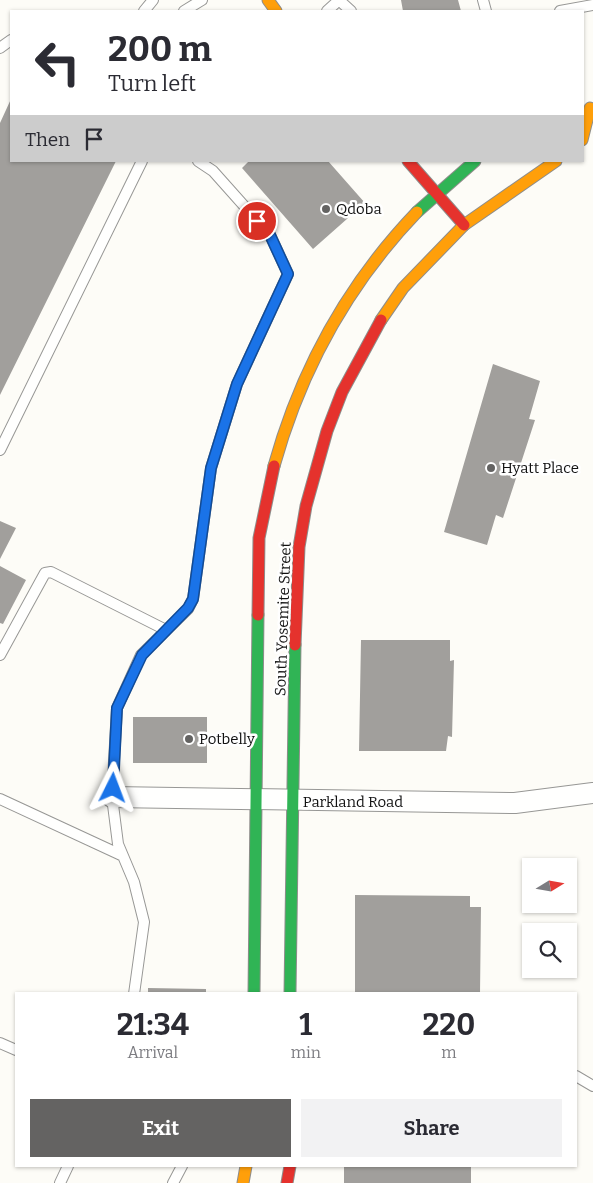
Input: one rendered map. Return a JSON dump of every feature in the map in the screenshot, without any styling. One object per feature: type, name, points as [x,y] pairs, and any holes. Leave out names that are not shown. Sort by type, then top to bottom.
[{"type":"main road","points":[[584,131],[589,107]]},
{"type":"main road","points":[[409,162],[464,225]]},
{"type":"main road","name":"South Yosemite Street","points":[[254,992],[260,596],[259,538],[264,501],[273,464],[302,377],[348,294],[379,254],[436,193],[474,162]]},
{"type":"main road","name":"South Yosemite Street","points":[[290,992],[295,646],[299,547],[306,506],[323,447],[342,392],[382,318],[403,288],[464,225],[555,162]]},
{"type":"main road","points":[[243,1183],[246,1167]]},
{"type":"main road","points":[[287,1183],[290,1167]]},
{"type":"street","name":"Parkland Road","points":[[112,797],[515,803],[593,794]]},
{"type":"lane","points":[[145,10],[153,0]]},
{"type":"lane","points":[[186,10],[202,0]]},
{"type":"lane","points":[[328,10],[339,0],[350,10]]},
{"type":"lane","points":[[566,10],[593,5]]},
{"type":"lane","points":[[0,450],[142,162]]},
{"type":"lane","points":[[134,992],[144,922],[134,882],[118,844],[112,797],[117,708],[142,655],[164,630],[188,608],[193,599],[211,468],[237,384],[288,274],[270,235],[213,171],[200,162]]},
{"type":"lane","points":[[0,655],[45,573],[51,572],[164,630]]},
{"type":"lane","points":[[0,799],[122,854]]},
{"type":"lane","points":[[0,1043],[15,1050]]},
{"type":"lane","points":[[577,1077],[593,1086]]},
{"type":"lane","points":[[60,1183],[68,1167]]},
{"type":"lane","points":[[173,1183],[181,1167]]},
{"type":"building","points":[[401,0],[458,0],[461,10],[403,10]]},
{"type":"building","points":[[10,101],[10,162],[116,162],[0,395],[0,123]]},
{"type":"building","points":[[248,162],[329,162],[365,203],[313,249],[242,168]]},
{"type":"building","name":"Hyatt Place","points":[[493,364],[540,381],[529,419],[535,420],[503,518],[496,515],[487,545],[444,532]]},
{"type":"building","points":[[0,521],[16,528],[0,559]]},
{"type":"building","points":[[0,566],[26,580],[3,624],[0,623]]},
{"type":"building","points":[[361,640],[450,640],[450,661],[454,660],[452,737],[448,736],[446,751],[359,751]]},
{"type":"building","points":[[133,717],[207,717],[207,763],[133,763]]},
{"type":"building","points":[[355,895],[470,896],[470,907],[481,907],[480,992],[355,992]]},
{"type":"building","points":[[148,988],[206,989],[206,992],[148,992]]},
{"type":"building","points":[[344,1167],[471,1167],[471,1183],[344,1183]]},
{"type":"traffic: fast","points":[[417,212],[474,162]]},
{"type":"traffic: fast","points":[[254,992],[258,615]]},
{"type":"traffic: fast","points":[[290,992],[295,645]]},
{"type":"traffic: slow","points":[[268,0],[275,10]]},
{"type":"traffic: slow","points":[[584,132],[590,108]]},
{"type":"traffic: slow","points":[[381,320],[403,288],[464,225],[555,162]]},
{"type":"traffic: slow","points":[[274,466],[298,396],[329,330],[369,269],[417,212]]},
{"type":"traffic: slow","points":[[243,1183],[246,1167]]},
{"type":"traffic: jam","points":[[409,162],[464,225]]},
{"type":"traffic: jam","points":[[295,645],[299,547],[306,506],[327,431],[342,392],[381,320]]},
{"type":"traffic: jam","points":[[258,615],[259,538],[274,466]]},
{"type":"traffic: jam","points":[[287,1183],[290,1167]]},
{"type":"place","name":"Qdoba","points":[[326,209]]},
{"type":"place","name":"Hyatt Place","points":[[491,468]]},
{"type":"place","name":"Potbelly","points":[[189,739]]},
{"type":"route","points":[[113,788],[117,708],[142,655],[164,630],[188,608],[193,599],[211,468],[237,384],[288,274],[270,235],[257,221]]}]
